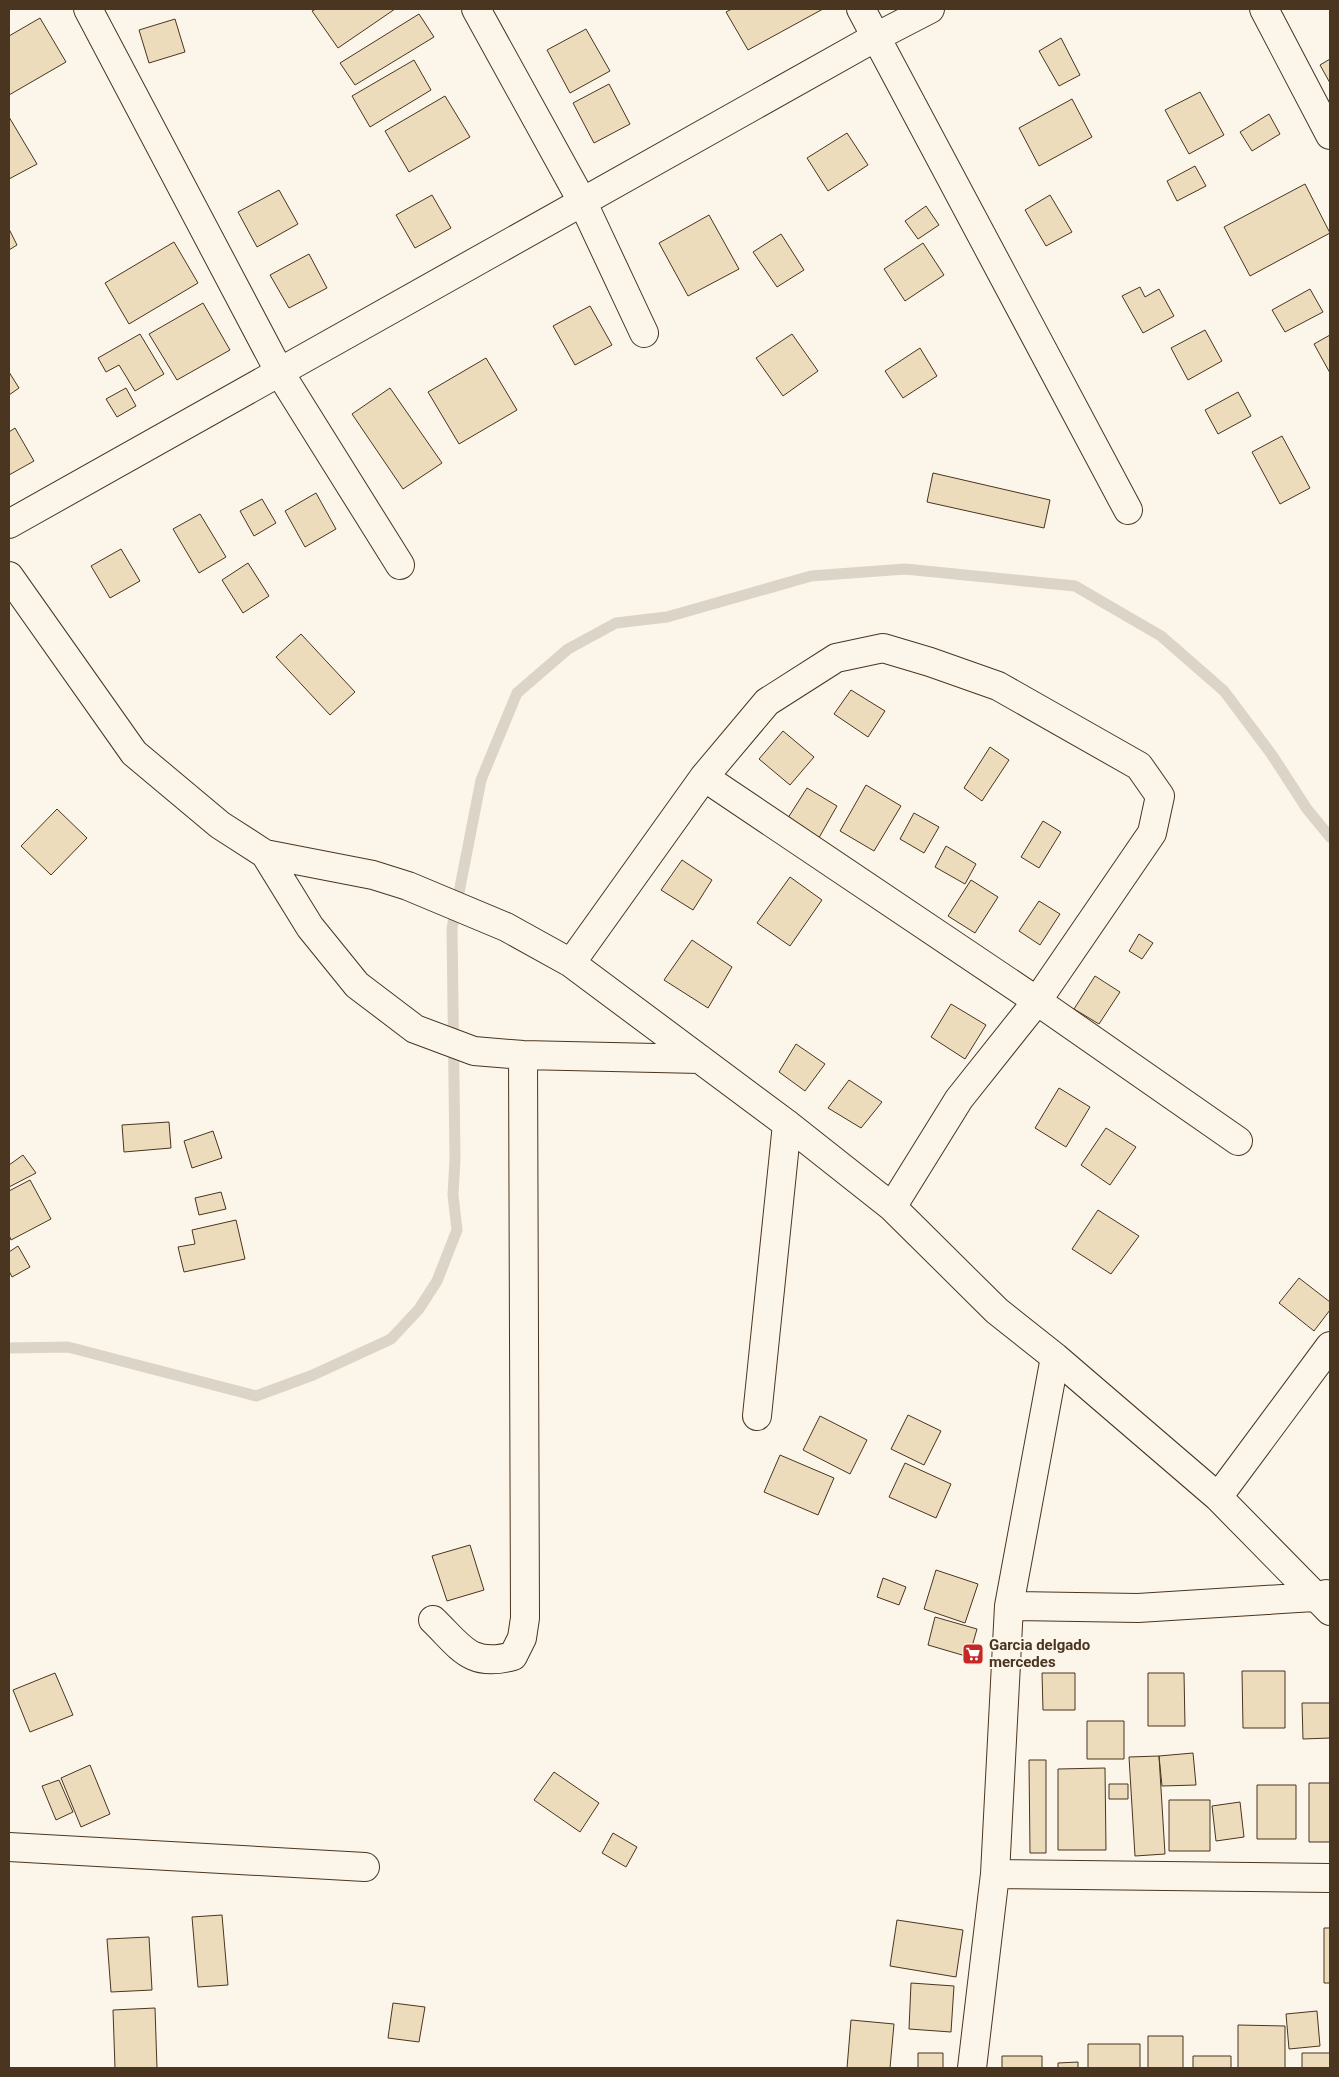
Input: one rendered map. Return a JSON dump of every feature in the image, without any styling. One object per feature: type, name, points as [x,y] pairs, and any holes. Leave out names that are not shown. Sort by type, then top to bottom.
[{"type":"street","points":[[88,9],[280,373],[400,565]]},
{"type":"street","points":[[476,9],[583,203],[644,333]]},
{"type":"street","points":[[861,9],[1128,510]]},
{"type":"street","points":[[9,524],[876,37],[930,9]]},
{"type":"street","points":[[1264,9],[1330,135]]},
{"type":"street","points":[[9,576],[134,753],[220,825],[265,854],[373,875],[408,886],[506,927],[570,963],[788,1124],[892,1207],[998,1311],[1218,1497],[1325,1600]]},
{"type":"street","points":[[570,963],[704,777],[767,702],[836,658],[883,648],[998,686],[1139,766],[1160,796],[1152,833],[1037,1001],[959,1098],[892,1207]]},
{"type":"street","points":[[704,777],[1037,1001],[1238,1141]]},
{"type":"street","points":[[265,854],[310,927],[357,985],[415,1029],[474,1050],[523,1054],[700,1059]]},
{"type":"street","points":[[433,1620],[464,1651],[479,1660],[497,1661],[512,1656],[522,1638],[525,1618],[523,1054]]},
{"type":"street","points":[[757,1416],[788,1124]]},
{"type":"street","points":[[1218,1497],[1330,1346]]},
{"type":"street","points":[[972,2068],[995,1874],[1009,1606],[1055,1358]]},
{"type":"street","points":[[1009,1606],[1138,1608],[1325,1600]]},
{"type":"street","points":[[9,1847],[365,1867]]},
{"type":"street","points":[[995,1874],[1330,1878]]},
{"type":"building","points":[[316,9],[395,9],[338,48],[312,11]]},
{"type":"building","points":[[732,9],[823,9],[748,50],[726,12]]},
{"type":"building","points":[[419,14],[434,37],[355,85],[340,63]]},
{"type":"building","points":[[40,18],[66,62],[9,95],[9,36]]},
{"type":"building","points":[[175,19],[185,52],[149,63],[139,30]]},
{"type":"building","points":[[586,29],[610,71],[570,93],[547,50]]},
{"type":"building","points":[[1061,38],[1080,75],[1059,86],[1039,51]]},
{"type":"building","points":[[1330,59],[1330,83],[1320,65]]},
{"type":"building","points":[[414,60],[431,90],[370,127],[352,96]]},
{"type":"building","points":[[609,84],[630,124],[594,143],[573,103]]},
{"type":"building","points":[[1200,92],[1224,135],[1189,154],[1165,110]]},
{"type":"building","points":[[445,96],[470,137],[409,172],[385,131]]},
{"type":"building","points":[[1072,99],[1092,137],[1039,166],[1019,128]]},
{"type":"building","points":[[1269,114],[1280,134],[1252,151],[1240,132]]},
{"type":"building","points":[[9,117],[37,164],[9,179]]},
{"type":"building","points":[[847,133],[868,165],[828,191],[807,158]]},
{"type":"building","points":[[1195,166],[1206,186],[1177,201],[1167,181]]},
{"type":"building","points":[[1305,184],[1330,233],[1250,276],[1224,227]]},
{"type":"building","points":[[279,190],[298,224],[257,247],[238,212]]},
{"type":"building","points":[[432,195],[451,228],[415,248],[396,215]]},
{"type":"building","points":[[1050,195],[1072,232],[1046,246],[1025,210]]},
{"type":"building","points":[[926,206],[939,225],[918,239],[905,221]]},
{"type":"building","points":[[709,215],[739,269],[688,296],[659,243]]},
{"type":"building","points":[[9,229],[17,245],[9,250]]},
{"type":"building","points":[[781,234],[804,270],[777,287],[753,252]]},
{"type":"building","points":[[174,242],[198,283],[129,324],[105,283]]},
{"type":"building","points":[[923,243],[944,275],[905,301],[884,269]]},
{"type":"building","points":[[309,254],[327,288],[289,308],[270,275]]},
{"type":"building","points":[[1140,287],[1145,297],[1159,289],[1174,316],[1143,333],[1122,296]]},
{"type":"building","points":[[1310,289],[1323,312],[1285,332],[1272,310]]},
{"type":"building","points":[[203,303],[230,350],[177,380],[149,334]]},
{"type":"building","points":[[590,306],[612,345],[575,365],[553,326]]},
{"type":"building","points":[[1205,330],[1222,361],[1188,380],[1171,348]]},
{"type":"building","points":[[140,334],[164,374],[135,391],[119,365],[106,372],[98,358]]},
{"type":"building","points":[[792,334],[818,371],[783,396],[756,358]]},
{"type":"building","points":[[1330,335],[1330,373],[1314,344]]},
{"type":"building","points":[[920,348],[937,376],[903,398],[885,371]]},
{"type":"building","points":[[486,358],[517,410],[459,444],[428,392]]},
{"type":"building","points":[[9,372],[19,388],[9,395]]},
{"type":"building","points":[[126,388],[136,406],[117,417],[106,399]]},
{"type":"building","points":[[390,388],[442,463],[403,489],[352,414]]},
{"type":"building","points":[[1238,392],[1251,416],[1218,434],[1205,410]]},
{"type":"building","points":[[15,428],[34,461],[9,475],[9,432]]},
{"type":"building","points":[[1282,436],[1310,488],[1280,504],[1252,452]]},
{"type":"building","points":[[933,473],[1050,500],[1044,528],[927,502]]},
{"type":"building","points":[[316,493],[336,529],[305,547],[285,511]]},
{"type":"building","points":[[262,499],[276,523],[254,536],[240,511]]},
{"type":"building","points":[[200,514],[226,557],[199,573],[173,529]]},
{"type":"building","points":[[121,549],[140,581],[110,598],[91,566]]},
{"type":"building","points":[[248,563],[269,596],[243,613],[222,580]]},
{"type":"building","points":[[301,634],[355,692],[330,715],[276,657]]},
{"type":"building","points":[[851,690],[885,711],[868,737],[834,714]]},
{"type":"building","points":[[783,731],[814,757],[790,785],[759,759]]},
{"type":"building","points":[[990,747],[1009,760],[982,801],[964,788]]},
{"type":"building","points":[[866,785],[901,806],[874,851],[840,831]]},
{"type":"building","points":[[807,788],[837,806],[816,843],[786,821]]},
{"type":"building","points":[[57,809],[87,838],[51,875],[21,846]]},
{"type":"building","points":[[914,813],[939,827],[924,853],[900,839]]},
{"type":"building","points":[[1043,821],[1061,832],[1039,868],[1021,857]]},
{"type":"building","points":[[946,846],[976,864],[965,884],[935,867]]},
{"type":"building","points":[[682,860],[712,880],[693,910],[661,890]]},
{"type":"building","points":[[790,877],[822,900],[790,946],[757,923]]},
{"type":"building","points":[[971,880],[998,897],[975,933],[948,916]]},
{"type":"building","points":[[1039,901],[1060,914],[1040,945],[1019,931]]},
{"type":"building","points":[[1139,934],[1153,943],[1142,959],[1129,951]]},
{"type":"building","points":[[692,940],[732,967],[708,1008],[664,980]]},
{"type":"building","points":[[1095,976],[1120,992],[1099,1024],[1074,1009]]},
{"type":"building","points":[[951,1004],[986,1025],[965,1059],[931,1037]]},
{"type":"building","points":[[796,1044],[825,1064],[805,1091],[779,1072]]},
{"type":"building","points":[[849,1080],[882,1102],[861,1128],[828,1108]]},
{"type":"building","points":[[1059,1088],[1090,1107],[1066,1147],[1035,1128]]},
{"type":"building","points":[[169,1122],[171,1148],[124,1152],[122,1125]]},
{"type":"building","points":[[1106,1128],[1136,1147],[1110,1185],[1081,1165]]},
{"type":"building","points":[[213,1131],[222,1158],[192,1168],[184,1141]]},
{"type":"building","points":[[23,1155],[36,1173],[9,1187],[9,1165]]},
{"type":"building","points":[[30,1180],[51,1219],[11,1240],[9,1235],[9,1191]]},
{"type":"building","points":[[221,1192],[226,1209],[199,1215],[195,1198]]},
{"type":"building","points":[[1098,1210],[1139,1236],[1111,1274],[1072,1249]]},
{"type":"building","points":[[236,1220],[245,1259],[184,1272],[178,1247],[195,1244],[192,1230]]},
{"type":"building","points":[[18,1246],[30,1267],[12,1277],[9,1271],[9,1252]]},
{"type":"building","points":[[1299,1278],[1330,1302],[1330,1310],[1314,1331],[1279,1303]]},
{"type":"building","points":[[908,1415],[941,1431],[924,1465],[891,1449]]},
{"type":"building","points":[[820,1416],[867,1440],[850,1474],[803,1450]]},
{"type":"building","points":[[780,1455],[834,1478],[818,1515],[764,1492]]},
{"type":"building","points":[[905,1463],[951,1484],[936,1518],[889,1497]]},
{"type":"building","points":[[470,1545],[484,1590],[447,1601],[432,1556]]},
{"type":"building","points":[[936,1570],[978,1584],[965,1623],[924,1609]]},
{"type":"building","points":[[883,1578],[906,1587],[899,1605],[877,1597]]},
{"type":"building","points":[[935,1617],[977,1629],[969,1657],[928,1645]]},
{"type":"building","points":[[1242,1671],[1285,1671],[1285,1728],[1243,1728]]},
{"type":"building","points":[[55,1673],[73,1715],[30,1732],[13,1690]]},
{"type":"building","points":[[1042,1673],[1075,1673],[1075,1710],[1043,1710]]},
{"type":"building","points":[[1148,1673],[1184,1673],[1185,1726],[1148,1726]]},
{"type":"building","points":[[1302,1703],[1330,1703],[1330,1738],[1303,1739]]},
{"type":"building","points":[[1087,1721],[1124,1721],[1124,1759],[1087,1759]]},
{"type":"building","points":[[1193,1753],[1196,1785],[1162,1786],[1159,1756]]},
{"type":"building","points":[[1159,1756],[1165,1854],[1135,1856],[1129,1757]]},
{"type":"building","points":[[1029,1760],[1046,1760],[1046,1853],[1030,1853]]},
{"type":"building","points":[[90,1765],[110,1814],[81,1827],[61,1778]]},
{"type":"building","points":[[1105,1768],[1106,1850],[1058,1850],[1058,1769]]},
{"type":"building","points":[[554,1772],[599,1803],[580,1832],[534,1800]]},
{"type":"building","points":[[59,1780],[73,1812],[56,1820],[42,1786]]},
{"type":"building","points":[[1309,1783],[1330,1783],[1330,1842],[1309,1842]]},
{"type":"building","points":[[1109,1784],[1128,1784],[1128,1799],[1109,1799]]},
{"type":"building","points":[[1257,1785],[1296,1785],[1296,1839],[1257,1839]]},
{"type":"building","points":[[1169,1800],[1210,1800],[1210,1851],[1169,1851]]},
{"type":"building","points":[[1240,1802],[1244,1837],[1216,1841],[1212,1806]]},
{"type":"building","points":[[613,1833],[637,1847],[626,1867],[602,1853]]},
{"type":"building","points":[[222,1915],[228,1985],[198,1987],[192,1917]]},
{"type":"building","points":[[897,1920],[963,1930],[956,1977],[890,1966]]},
{"type":"building","points":[[1324,1928],[1330,1928],[1330,1983],[1324,1983]]},
{"type":"building","points":[[149,1937],[152,1990],[111,1992],[107,1939]]},
{"type":"building","points":[[911,1983],[954,1986],[951,2032],[909,2029]]},
{"type":"building","points":[[393,2003],[425,2007],[419,2042],[388,2038]]},
{"type":"building","points":[[155,2008],[157,2068],[115,2068],[113,2010]]},
{"type":"building","points":[[1317,2011],[1320,2046],[1289,2049],[1286,2014]]},
{"type":"building","points":[[851,2020],[894,2024],[890,2068],[847,2068]]},
{"type":"building","points":[[1238,2025],[1285,2026],[1285,2068],[1238,2068]]},
{"type":"building","points":[[1148,2036],[1183,2036],[1183,2068],[1148,2068]]},
{"type":"building","points":[[1088,2044],[1140,2044],[1140,2068],[1088,2068]]},
{"type":"building","points":[[918,2053],[943,2053],[943,2068],[918,2068]]},
{"type":"building","points":[[1302,2053],[1330,2053],[1330,2068],[1302,2068]]},
{"type":"building","points":[[1002,2056],[1042,2056],[1042,2068],[1002,2068]]},
{"type":"building","points":[[1193,2056],[1231,2056],[1231,2068],[1193,2068]]},
{"type":"building","points":[[1078,2062],[1078,2068],[1058,2068],[1058,2063]]},
{"type":"waterway","points":[[9,1348],[68,1347],[256,1396],[313,1375],[391,1339],[419,1309],[437,1281],[457,1230],[453,1195],[455,1159],[452,928],[481,780],[517,693],[568,649],[616,623],[667,617],[811,576],[905,569],[1075,586],[1161,636],[1224,691],[1272,755],[1307,809],[1330,837]]},
{"type":"place","name":"Garcia delgado mercedes","points":[[973,1654]]}]
